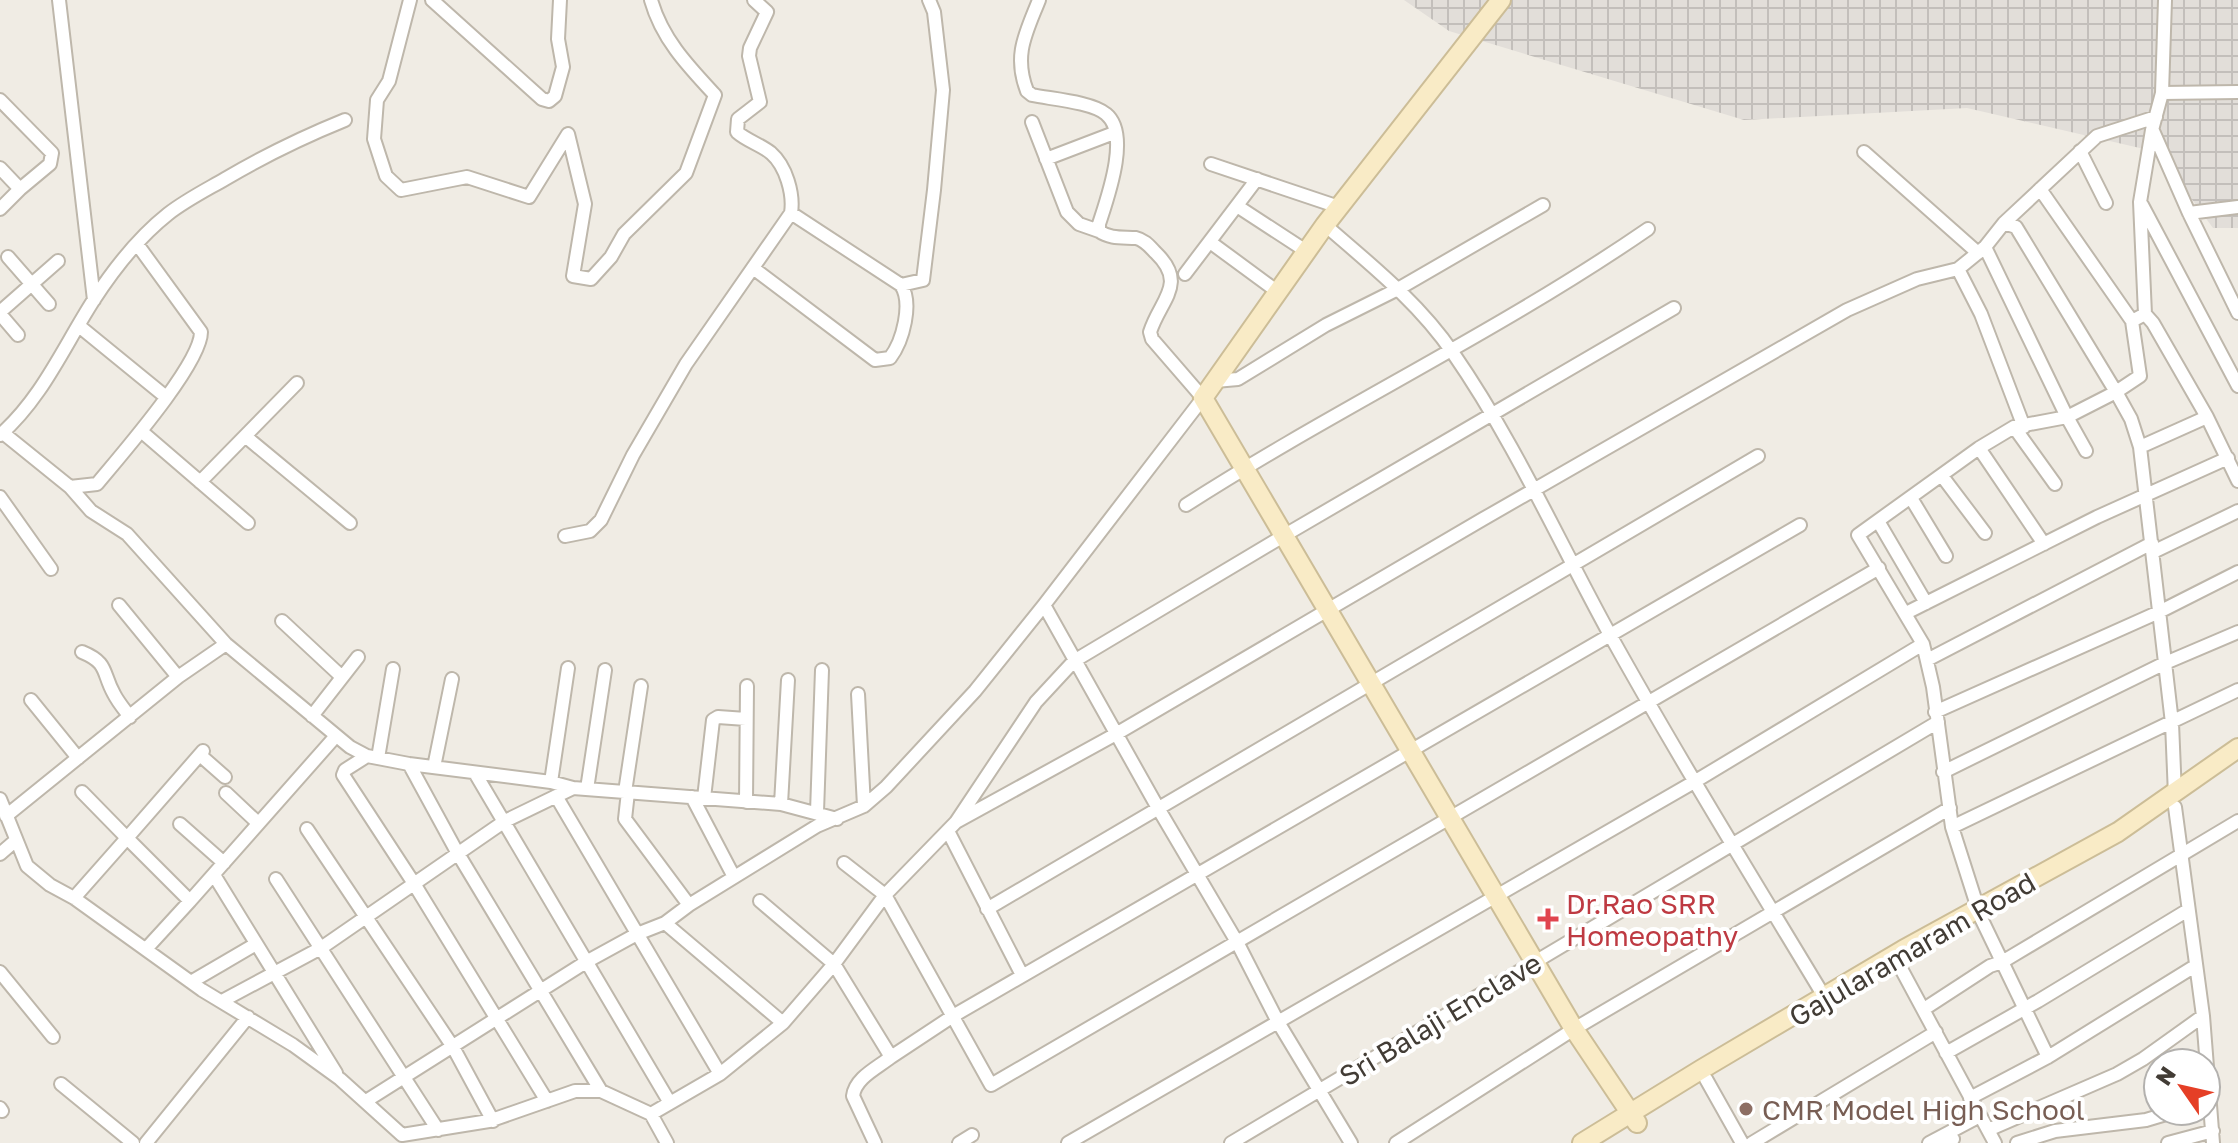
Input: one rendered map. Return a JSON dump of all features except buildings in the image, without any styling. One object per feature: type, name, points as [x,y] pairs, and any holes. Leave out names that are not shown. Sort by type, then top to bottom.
[{"type":"street","points":[[59,0],[94,300]]},
{"type":"street","points":[[410,0],[389,81],[377,100],[374,139],[386,176],[401,190],[467,177],[529,197],[568,134],[585,204],[573,276],[591,279],[611,257],[624,234],[686,173],[715,95],[681,59],[657,20],[651,0]]},
{"type":"street","points":[[432,0],[542,99],[549,101],[555,96],[563,67],[558,39],[560,0]]},
{"type":"street","points":[[565,536],[590,531],[601,520],[633,455],[686,364],[791,213],[793,200],[789,185],[775,158],[737,132],[736,125],[743,113],[760,102],[749,56],[767,12],[754,0]]},
{"type":"street","points":[[901,285],[923,280],[934,190],[943,90],[934,12],[929,0]]},
{"type":"street","points":[[1039,0],[1020,48],[1027,91],[1032,95],[1094,108],[1112,120],[1116,171],[1099,231]]},
{"type":"street","points":[[366,1101],[586,962],[637,934],[665,923],[817,826],[864,806],[886,787],[975,691],[1044,605],[1203,398],[1325,225],[1501,0]]},
{"type":"street","points":[[2165,0],[2162,93],[2140,202],[2145,314],[2207,417],[2238,481]]},
{"type":"street","points":[[2162,93],[2238,92]]},
{"type":"street","points":[[0,100],[52,153],[50,164],[0,209]]},
{"type":"street","points":[[345,120],[284,145],[166,215],[137,244],[94,300],[51,376],[14,423],[1,434],[70,487],[91,511],[127,534],[226,644],[335,737],[373,757],[551,782],[573,788],[781,804],[837,819]]},
{"type":"street","points":[[1032,122],[1067,212],[1079,224],[1105,235],[1144,241],[1164,261],[1171,274],[1172,288],[1150,332],[1152,339],[1203,398],[1574,1029],[1634,1118]]},
{"type":"street","points":[[952,826],[1847,310],[1904,283],[1958,269],[2097,136],[2154,123]]},
{"type":"street","points":[[2154,123],[2189,213],[2238,313]]},
{"type":"street","points":[[1046,159],[1114,133]]},
{"type":"street","points":[[2080,151],[2106,203]]},
{"type":"street","points":[[1864,152],[1981,250],[2086,451]]},
{"type":"street","points":[[1211,164],[1339,207]]},
{"type":"street","points":[[0,168],[20,189]]},
{"type":"street","points":[[1185,274],[1257,179]]},
{"type":"street","points":[[2040,189],[2132,321],[2140,376],[2067,417],[2019,427],[1979,448],[1858,535],[1923,644],[1937,717],[1952,827],[1980,913],[2048,1057]]},
{"type":"street","points":[[2140,202],[2238,386]]},
{"type":"street","points":[[1215,381],[1238,379],[1326,325],[1398,289],[1543,205]]},
{"type":"street","points":[[1237,206],[1306,251]]},
{"type":"street","points":[[2189,213],[2238,207]]},
{"type":"street","points":[[753,268],[875,360],[890,358],[896,350],[907,304],[901,285],[791,213]]},
{"type":"street","points":[[2004,223],[2016,227],[2116,392],[2131,419],[2140,447],[2172,723],[2175,801],[2205,1047]]},
{"type":"street","points":[[1325,225],[1398,289],[1452,351],[1535,489],[1610,634],[1694,782],[1825,998]]},
{"type":"street","points":[[1186,505],[1243,468],[1452,351],[1648,229]]},
{"type":"street","points":[[1210,242],[1278,292]]},
{"type":"street","points":[[70,487],[97,484],[141,431],[200,346],[201,332],[137,244]]},
{"type":"street","points":[[8,257],[49,304]]},
{"type":"street","points":[[18,335],[0,313],[58,261]]},
{"type":"street","points":[[1958,269],[1981,314],[2019,427],[2055,484]]},
{"type":"street","points":[[651,1114],[720,1074],[783,1023],[834,964],[885,895],[952,826],[1036,702],[1074,661],[1674,308]]},
{"type":"street","points":[[2132,321],[2145,314]]},
{"type":"street","points":[[79,326],[166,397]]},
{"type":"street","points":[[200,482],[297,383]]},
{"type":"street","points":[[2140,447],[2207,417]]},
{"type":"street","points":[[141,431],[248,523]]},
{"type":"street","points":[[245,436],[350,523]]},
{"type":"street","points":[[1979,448],[2044,544]]},
{"type":"street","points":[[987,909],[1758,456]]},
{"type":"street","points":[[1906,613],[2228,458]]},
{"type":"street","points":[[1942,476],[1985,533]]},
{"type":"street","points":[[0,497],[51,569]]},
{"type":"street","points":[[1911,498],[1946,556]]},
{"type":"street","points":[[1927,660],[2152,548],[2238,511]]},
{"type":"street","points":[[1878,521],[1926,603]]},
{"type":"street","points":[[875,1143],[853,1096],[854,1089],[858,1082],[891,1057],[1022,975],[1800,525]]},
{"type":"street","points":[[844,863],[885,895],[991,1085],[1879,568]]},
{"type":"street","name":"Sri Balaji Enclave","points":[[1231,1143],[1732,845],[1937,717],[2238,572]]},
{"type":"street","points":[[119,605],[178,677]]},
{"type":"street","points":[[1044,605],[1237,942],[1278,1022],[1351,1143]]},
{"type":"street","points":[[282,621],[342,677]]},
{"type":"street","points":[[1943,772],[2163,664],[2238,632]]},
{"type":"street","points":[[6,816],[178,677],[226,644]]},
{"type":"street","points":[[1068,1143],[1694,782],[1923,644]]},
{"type":"street","points":[[82,652],[96,657],[105,669],[115,695],[130,717]]},
{"type":"street","points":[[312,716],[358,657]]},
{"type":"street","points":[[551,782],[568,668]]},
{"type":"street","points":[[373,757],[393,669]]},
{"type":"street","points":[[587,789],[605,670]]},
{"type":"street","points":[[817,812],[822,670]]},
{"type":"street","points":[[434,767],[452,679]]},
{"type":"street","points":[[781,804],[788,680]]},
{"type":"street","points":[[641,686],[625,819],[689,905]]},
{"type":"street","points":[[746,802],[747,686]]},
{"type":"street","points":[[1952,827],[2238,690]]},
{"type":"street","points":[[858,694],[864,806]]},
{"type":"street","points":[[31,700],[78,758]]},
{"type":"street","points":[[734,877],[698,798],[713,720],[718,717],[746,719]]},
{"type":"street","points":[[146,949],[335,737]]},
{"type":"street","name":"Gajularamaram Road","points":[[2175,801],[2238,748]]},
{"type":"street","points":[[74,898],[202,753],[225,777]]},
{"type":"street","points":[[373,757],[345,770],[343,775],[413,882],[547,1101]]},
{"type":"street","name":"Gajularamaram Road","points":[[1582,1143],[1706,1079],[2238,762]]},
{"type":"street","points":[[409,764],[457,852],[601,1091]]},
{"type":"street","points":[[475,773],[670,1103]]},
{"type":"street","points":[[222,1001],[321,948],[505,821],[573,788]]},
{"type":"street","points":[[82,792],[190,901]]},
{"type":"street","points":[[226,793],[258,823]]},
{"type":"street","points":[[556,796],[720,1074]]},
{"type":"street","points":[[0,799],[27,866],[191,982],[293,1045],[340,1079],[405,1139],[423,1138],[438,1130],[493,1121],[575,1091],[601,1091],[651,1114],[667,1143]]},
{"type":"street","points":[[1396,1143],[1574,1029],[1950,808]]},
{"type":"street","points":[[1924,1009],[1990,966],[2002,962],[2238,821]]},
{"type":"street","points":[[180,824],[224,863]]},
{"type":"street","points":[[952,826],[987,909],[1022,975]]},
{"type":"street","points":[[307,829],[453,1047],[493,1121]]},
{"type":"street","points":[[0,854],[15,841]]},
{"type":"street","points":[[214,875],[340,1079]]},
{"type":"street","points":[[276,879],[438,1130]]},
{"type":"street","points":[[760,901],[834,964],[891,1057]]},
{"type":"street","points":[[1946,1053],[2188,910]]},
{"type":"street","name":"Gajularamaram Road","points":[[1604,1143],[1702,1069],[1980,913]]},
{"type":"street","points":[[665,923],[783,1023]]},
{"type":"street","points":[[191,982],[256,944]]},
{"type":"street","points":[[1898,963],[1995,1143]]},
{"type":"street","points":[[1970,1098],[2048,1057],[2195,966]]},
{"type":"street","points":[[2,978],[53,1037]]},
{"type":"street","points":[[1988,1130],[2117,1074],[2203,1016]]},
{"type":"street","points":[[146,1143],[248,1017]]},
{"type":"street","points":[[1752,1143],[1936,1032]]},
{"type":"street","points":[[1706,1079],[1742,1143]]},
{"type":"street","points":[[61,1084],[133,1143]]},
{"type":"street","points":[[1950,1137],[1980,1116]]},
{"type":"street","points":[[2017,1143],[2055,1131],[2086,1135],[2142,1121]]},
{"type":"street","points":[[959,1143],[972,1135]]},
{"type":"street","points":[[2168,1143],[2213,1137]]},
{"type":"shaded area","points":[[1404,0],[2238,0],[2238,228],[2213,228],[2157,152],[1967,108],[1744,120],[1449,31]]},
{"type":"place","name":"Dr.Rao SRR Homeopathy","points":[[1548,919]]},
{"type":"place","name":"CMR Model High School","points":[[1746,1109]]}]
